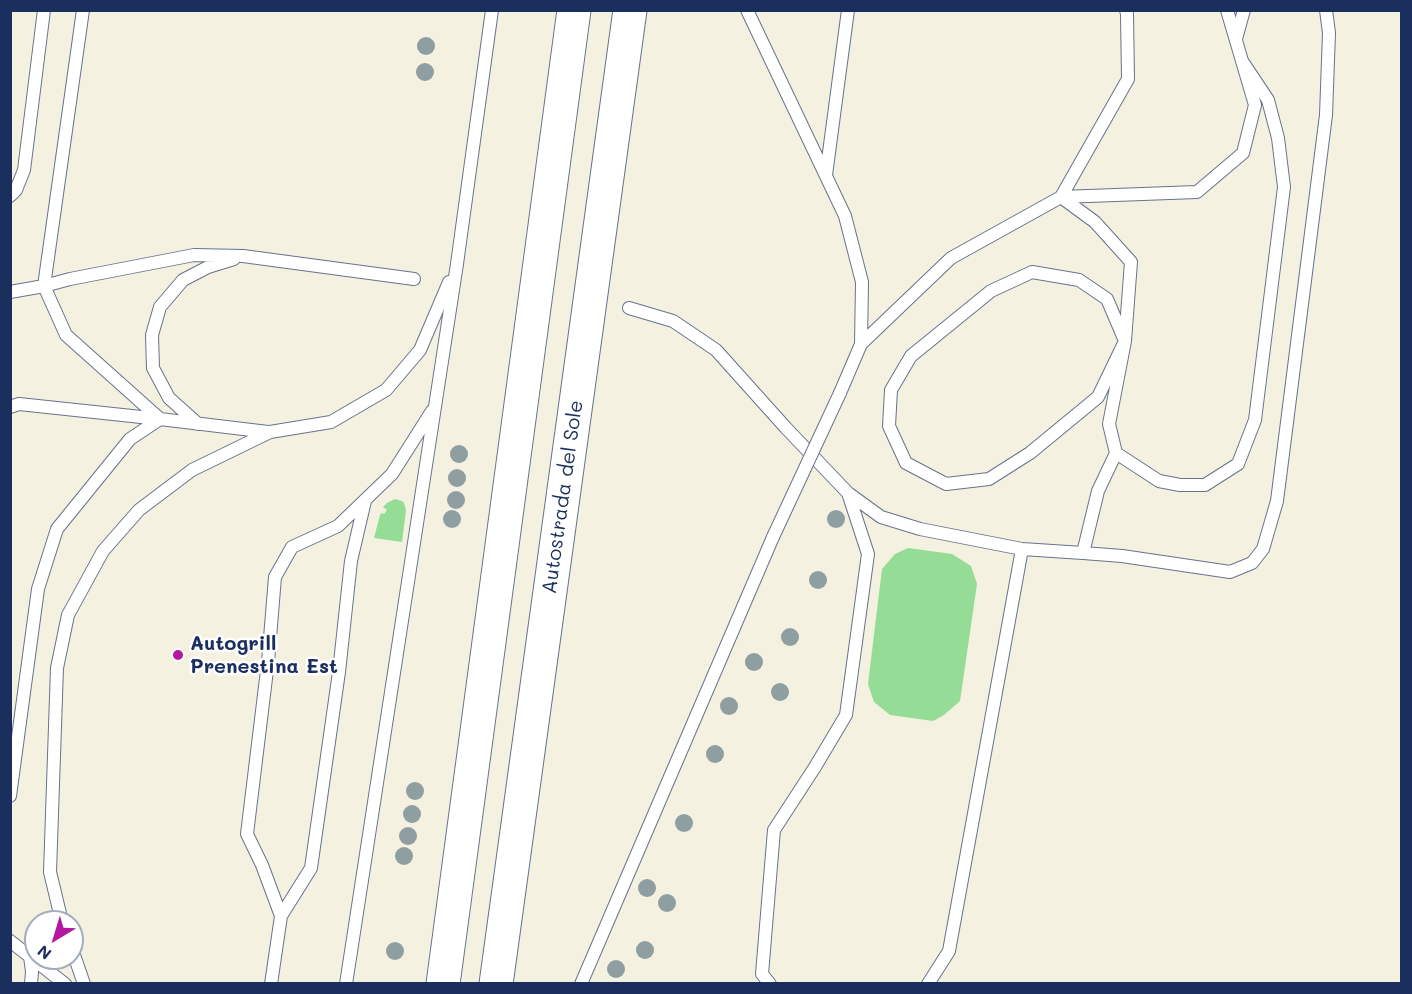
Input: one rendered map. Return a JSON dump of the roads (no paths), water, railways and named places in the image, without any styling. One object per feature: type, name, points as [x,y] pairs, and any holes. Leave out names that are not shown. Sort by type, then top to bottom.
[{"type":"highway","points":[[443,984],[574,10]]},
{"type":"highway","name":"Autostrada del Sole","points":[[496,984],[630,10]]},
{"type":"lane","points":[[10,196],[16,190],[24,170],[44,10]]},
{"type":"lane","points":[[83,10],[44,286],[66,335],[160,419]]},
{"type":"lane","points":[[346,984],[457,264],[492,10]]},
{"type":"lane","points":[[581,984],[772,537],[861,344],[862,282],[845,216],[747,10]]},
{"type":"lane","points":[[825,176],[849,10]]},
{"type":"lane","points":[[1061,198],[1128,80],[1126,10]]},
{"type":"lane","points":[[861,344],[951,258],[1061,198],[1197,192],[1243,153],[1255,105],[1227,10]]},
{"type":"lane","points":[[1236,40],[1244,10]]},
{"type":"lane","points":[[629,308],[673,321],[716,350],[786,429],[848,493],[881,517],[920,529],[1022,549],[1122,556],[1230,572],[1252,563],[1263,549],[1277,501],[1326,115],[1329,33],[1326,10]]},
{"type":"lane","points":[[1116,453],[1159,481],[1180,485],[1205,485],[1238,464],[1255,420],[1284,187],[1278,138],[1268,100],[1242,61]]},
{"type":"lane","points":[[1061,198],[1095,222],[1131,262],[1125,341],[1109,424],[1116,453],[1098,491],[1083,553]]},
{"type":"lane","points":[[10,292],[194,255],[243,256],[414,279]]},
{"type":"lane","points":[[198,424],[169,398],[153,368],[152,335],[160,308],[183,280],[208,267],[243,256]]},
{"type":"lane","points":[[10,406],[19,404],[270,432],[331,422],[386,390],[420,350],[457,264]]},
{"type":"lane","points":[[1032,272],[1079,280],[1107,299],[1125,341],[1098,397],[1030,453],[989,479],[946,484],[906,463],[889,426],[891,390],[911,356],[991,291],[1032,272]]},
{"type":"lane","points":[[281,916],[262,865],[247,834],[268,662],[275,577],[292,547],[338,526],[392,474],[435,408]]},
{"type":"lane","points":[[10,796],[38,588],[57,529],[130,439],[160,419]]},
{"type":"lane","points":[[60,910],[50,872],[57,668],[68,615],[103,551],[139,510],[192,470],[270,432]]},
{"type":"lane","points":[[770,984],[762,974],[774,830],[846,715],[868,554],[848,493]]},
{"type":"lane","points":[[271,984],[281,916],[311,868],[339,672],[351,561],[365,500]]},
{"type":"lane","points":[[928,984],[949,951],[1022,549]]},
{"type":"lane","points":[[10,941],[24,952]]},
{"type":"lane","points":[[48,970],[65,984]]},
{"type":"place","name":"Autogrill Prenestina Est","points":[[178,655]]}]
